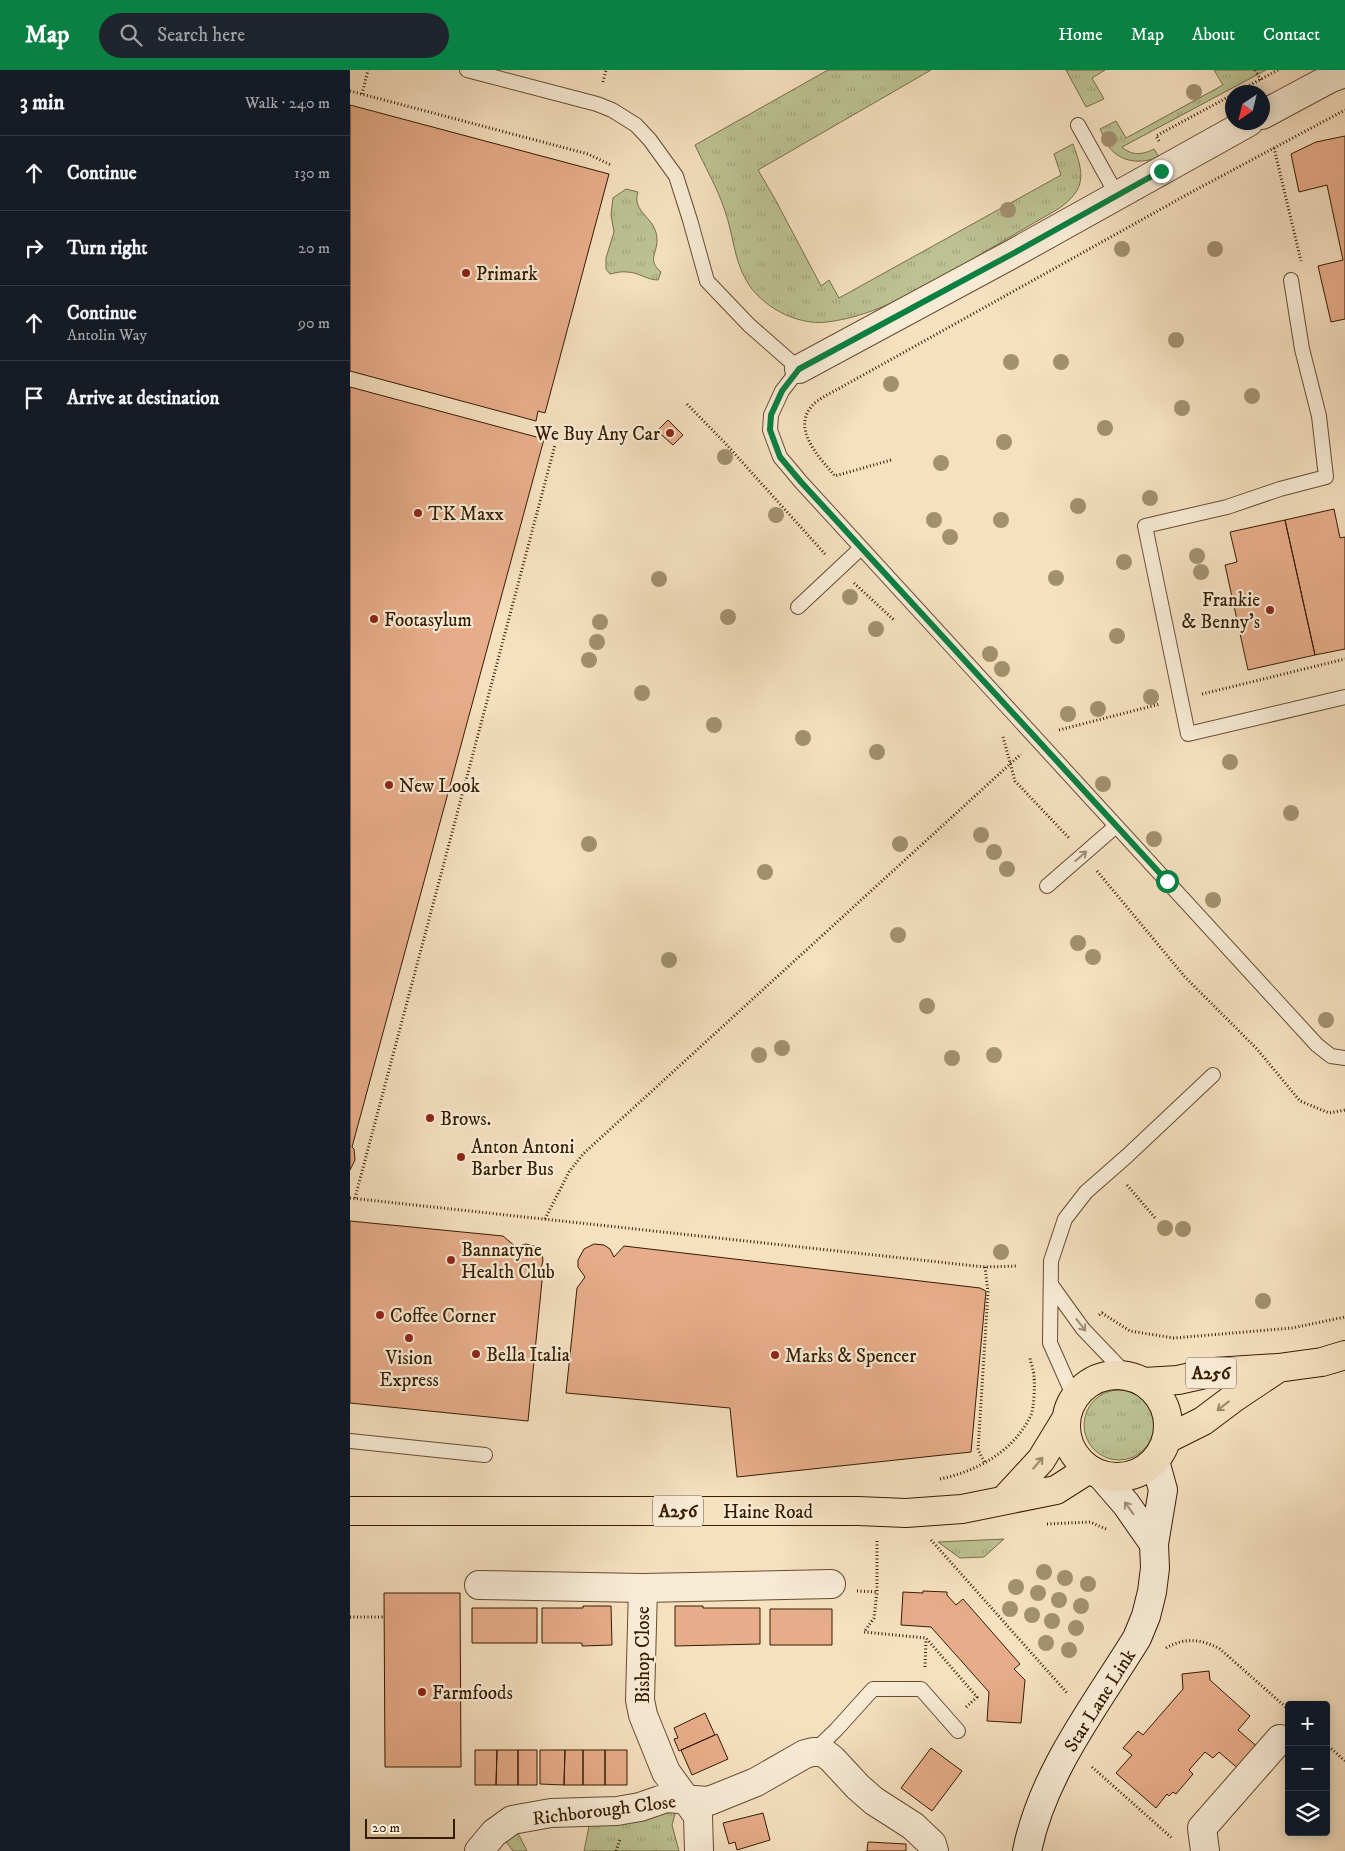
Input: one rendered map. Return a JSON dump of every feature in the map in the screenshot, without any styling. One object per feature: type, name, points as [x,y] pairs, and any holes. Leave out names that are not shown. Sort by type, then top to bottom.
[{"type":"main road","name":"A256","points":[[1005,1499],[1041,1460],[1070,1408],[1085,1386],[1098,1378],[1113,1374],[1136,1379],[1178,1380],[1214,1372],[1278,1368],[1322,1362],[1345,1355]]},
{"type":"main road","name":"A256","points":[[1095,1472],[1116,1477],[1130,1476],[1144,1470],[1161,1450],[1278,1368]]},
{"type":"main road","name":"A256","points":[[1136,1379],[1156,1393],[1164,1407],[1168,1423],[1161,1450]]},
{"type":"main road","points":[[1070,1408],[1066,1433],[1070,1447],[1078,1460],[1095,1472]]},
{"type":"main road","name":"Haine Road","points":[[350,1511],[838,1511],[906,1513],[962,1509],[1056,1490],[1095,1472]]},
{"type":"street","points":[[1270,111],[1331,78],[1345,73]]},
{"type":"street","points":[[799,369],[1118,196],[1235,130]]},
{"type":"street","name":"Star Lane Link","points":[[1026,1851],[1036,1818],[1058,1766],[1137,1638],[1146,1616],[1152,1592],[1155,1568],[1154,1544],[1163,1490],[1161,1450]]},
{"type":"street","points":[[1095,1472],[1126,1504],[1154,1544]]},
{"type":"street","name":"Bishop Close","points":[[479,1585],[643,1588],[831,1584]]},
{"type":"street","name":"Bishop Close","points":[[643,1588],[640,1700],[643,1715],[666,1772],[687,1800]]},
{"type":"street","points":[[1205,1851],[1202,1828],[1280,1739]]},
{"type":"street","points":[[687,1800],[709,1801],[756,1782],[805,1754],[822,1752],[832,1759],[874,1801],[913,1826],[932,1844],[934,1851]]},
{"type":"street","name":"Richborough Close","points":[[479,1851],[494,1833],[512,1820],[551,1813],[617,1811],[640,1807],[666,1798],[687,1800],[698,1816],[699,1851]]},
{"type":"lane","points":[[467,70],[597,104],[612,110],[636,125],[650,140],[676,176],[707,281],[749,325],[799,369],[782,391],[771,415],[770,430],[780,457],[861,548],[1317,1045],[1331,1056],[1345,1058]]},
{"type":"lane","points":[[1078,125],[1118,196]]},
{"type":"lane","points":[[1291,280],[1302,349],[1319,416],[1326,477],[1280,489],[1227,507],[1145,526],[1188,734],[1345,697]]},
{"type":"lane","points":[[798,607],[861,548]]},
{"type":"lane","points":[[1046,886],[1116,826]]},
{"type":"lane","points":[[1070,1408],[1050,1342],[1051,1261],[1065,1219],[1086,1192],[1213,1075]]},
{"type":"lane","points":[[1052,1286],[1083,1329],[1136,1379]]},
{"type":"lane","points":[[350,1441],[485,1455]]},
{"type":"lane","points":[[813,1752],[873,1689],[921,1689],[954,1726]]},
{"type":"path","points":[[362,94],[368,70]]},
{"type":"path","points":[[602,85],[606,70]]},
{"type":"path","points":[[1255,70],[1260,80]]},
{"type":"path","points":[[1250,85],[1278,70]]},
{"type":"path","points":[[350,91],[588,154],[611,165]]},
{"type":"path","points":[[891,460],[835,476],[814,451],[806,437],[805,419],[809,410],[816,402],[1196,190],[1345,110]]},
{"type":"path","points":[[687,404],[725,443],[839,569],[902,627]]},
{"type":"path","points":[[355,1198],[555,445]]},
{"type":"path","points":[[545,1219],[569,1172],[583,1154],[1037,740],[1064,727],[1345,659]]},
{"type":"path","points":[[1002,734],[1015,781],[1083,854],[1185,977],[1257,1049],[1300,1101],[1329,1113],[1345,1110]]},
{"type":"path","points":[[1126,1185],[1156,1219]]},
{"type":"path","points":[[350,1198],[985,1267],[1018,1266]]},
{"type":"path","points":[[985,1267],[988,1292],[978,1450],[986,1463]]},
{"type":"path","points":[[1102,1313],[1130,1331],[1174,1338],[1292,1328],[1345,1317]]},
{"type":"path","points":[[937,1480],[955,1476],[986,1463],[1012,1443],[1032,1414],[1034,1377],[1029,1355]]},
{"type":"path","points":[[1041,1525],[1090,1522],[1114,1532]]},
{"type":"path","points":[[877,1534],[874,1618],[864,1632],[926,1638],[977,1697],[954,1726]]},
{"type":"path","points":[[930,1540],[1070,1696]]},
{"type":"path","points":[[350,1617],[384,1617]]},
{"type":"path","points":[[921,1689],[925,1676],[926,1638]]},
{"type":"path","points":[[1184,1640],[1209,1643],[1220,1649],[1285,1706]]},
{"type":"path","points":[[1328,1746],[1345,1760]]},
{"type":"path","points":[[1091,1766],[1179,1844]]},
{"type":"green space","points":[[828,70],[931,70],[758,170],[821,286],[829,280],[839,298],[1061,175],[1054,154],[1073,144],[1081,172],[1078,188],[1074,195],[1058,209],[899,300],[864,314],[827,322],[804,321],[781,312],[760,298],[746,280],[736,255],[722,203],[695,145]]},
{"type":"green space","points":[[1066,70],[1105,70],[1092,78],[1104,99],[1086,107]]},
{"type":"green space","points":[[1214,70],[1266,70],[1238,85],[1225,85],[1225,92],[1122,147],[1137,154],[1154,149],[1159,157],[1146,161],[1132,161],[1119,156],[1108,145],[1100,129],[1116,121],[1126,138],[1223,85]]},
{"type":"green space","points":[[626,189],[638,192],[638,205],[656,232],[657,245],[654,264],[661,272],[658,280],[631,272],[610,274],[606,269],[606,258],[614,232],[611,215],[613,198]]},
{"type":"green space","points":[[1112,1390],[1126,1390],[1139,1396],[1148,1405],[1154,1418],[1152,1438],[1144,1450],[1126,1460],[1112,1460],[1099,1454],[1090,1445],[1084,1432],[1084,1418],[1090,1405],[1099,1396]]},
{"type":"green space","points":[[1004,1539],[984,1557],[960,1558],[938,1542]]},
{"type":"green space","points":[[672,1809],[675,1814],[672,1825],[679,1851],[584,1851],[589,1826],[593,1824]]},
{"type":"green space","points":[[514,1832],[519,1835],[527,1851],[513,1851],[507,1843],[506,1838]]},
{"type":"building","name":"Primark","points":[[350,105],[609,174],[545,413],[538,411],[536,421],[350,371]]},
{"type":"building","points":[[1345,136],[1345,319],[1331,322],[1318,266],[1343,260],[1327,185],[1299,192],[1291,154],[1316,142]]},
{"type":"building","points":[[350,387],[544,439],[352,1147],[355,1160],[350,1170]]},
{"type":"building","name":"We Buy Any Car","points":[[668,420],[683,435],[673,445],[657,431]]},
{"type":"building","points":[[1334,509],[1340,538],[1345,537],[1345,649],[1315,655],[1285,520]]},
{"type":"building","name":"Frankie & Benny's","points":[[1285,520],[1315,655],[1248,670],[1225,565],[1237,562],[1230,532]]},
{"type":"building","points":[[350,1221],[503,1236],[516,1247],[526,1244],[537,1247],[542,1253],[543,1261],[538,1273],[542,1281],[528,1421],[350,1403]]},
{"type":"building","name":"Marks & Spencer","points":[[594,1244],[604,1245],[610,1249],[614,1257],[624,1246],[980,1288],[986,1291],[971,1452],[737,1477],[730,1408],[566,1393],[577,1288],[585,1277],[578,1267],[578,1260],[584,1249]]},
{"type":"building","points":[[923,1591],[947,1592],[947,1595],[956,1605],[963,1599],[1020,1664],[1014,1669],[1025,1680],[1021,1723],[987,1721],[989,1692],[931,1627],[901,1625],[903,1592],[923,1593]]},
{"type":"building","name":"Farmfoods","points":[[384,1593],[460,1593],[461,1767],[385,1767]]},
{"type":"building","points":[[583,1606],[611,1606],[612,1645],[582,1646],[582,1643],[542,1643],[542,1608],[583,1608]]},
{"type":"building","points":[[675,1606],[760,1608],[760,1644],[675,1646]]},
{"type":"building","points":[[472,1608],[537,1608],[537,1643],[472,1643]]},
{"type":"building","points":[[770,1609],[832,1609],[832,1645],[770,1645]]},
{"type":"building","points":[[1209,1671],[1210,1680],[1250,1716],[1238,1730],[1275,1762],[1256,1784],[1219,1752],[1213,1758],[1205,1752],[1189,1770],[1193,1774],[1176,1794],[1173,1792],[1169,1796],[1167,1794],[1156,1808],[1116,1773],[1132,1755],[1123,1748],[1138,1731],[1143,1735],[1183,1689],[1182,1674]]},
{"type":"building","points":[[705,1713],[715,1735],[679,1751],[674,1739],[678,1738],[674,1728]]},
{"type":"building","points":[[717,1734],[728,1759],[692,1775],[681,1750]]},
{"type":"building","points":[[931,1748],[962,1771],[932,1811],[901,1788]]},
{"type":"building","points":[[475,1750],[497,1750],[496,1785],[475,1785]]},
{"type":"building","points":[[497,1750],[518,1750],[518,1785],[496,1785]]},
{"type":"building","points":[[518,1750],[537,1750],[537,1785],[518,1785]]},
{"type":"building","points":[[540,1750],[565,1750],[564,1785],[540,1784]]},
{"type":"building","points":[[565,1750],[583,1750],[583,1785],[564,1785]]},
{"type":"building","points":[[583,1750],[605,1750],[605,1785],[583,1785]]},
{"type":"building","points":[[605,1750],[627,1750],[627,1785],[605,1785]]},
{"type":"building","points":[[763,1813],[770,1840],[737,1850],[735,1842],[729,1844],[723,1823]]},
{"type":"building","points":[[868,1842],[906,1844],[906,1851],[867,1851]]},
{"type":"place","name":"Primark","points":[[466,273]]},
{"type":"place","name":"We Buy Any Car","points":[[670,433]]},
{"type":"place","name":"TK Maxx","points":[[418,513]]},
{"type":"place","name":"Frankie & Benny's","points":[[1270,610]]},
{"type":"place","name":"Footasylum","points":[[374,619]]},
{"type":"place","name":"New Look","points":[[389,785]]},
{"type":"place","name":"Brows.","points":[[430,1118]]},
{"type":"place","name":"Anton Antoni Barber Bus","points":[[461,1157]]},
{"type":"place","name":"Bannatyne Health Club","points":[[451,1260]]},
{"type":"place","name":"Coffee Corner","points":[[380,1315]]},
{"type":"place","name":"Vision Express","points":[[409,1338]]},
{"type":"place","name":"Bella Italia","points":[[476,1354]]},
{"type":"place","name":"Marks & Spencer","points":[[775,1355]]},
{"type":"place","name":"Farmfoods","points":[[422,1692]]},
{"type":"route","points":[[1161,171],[799,369],[782,391],[771,415],[770,430],[780,457],[801,482],[1167,881]]}]
